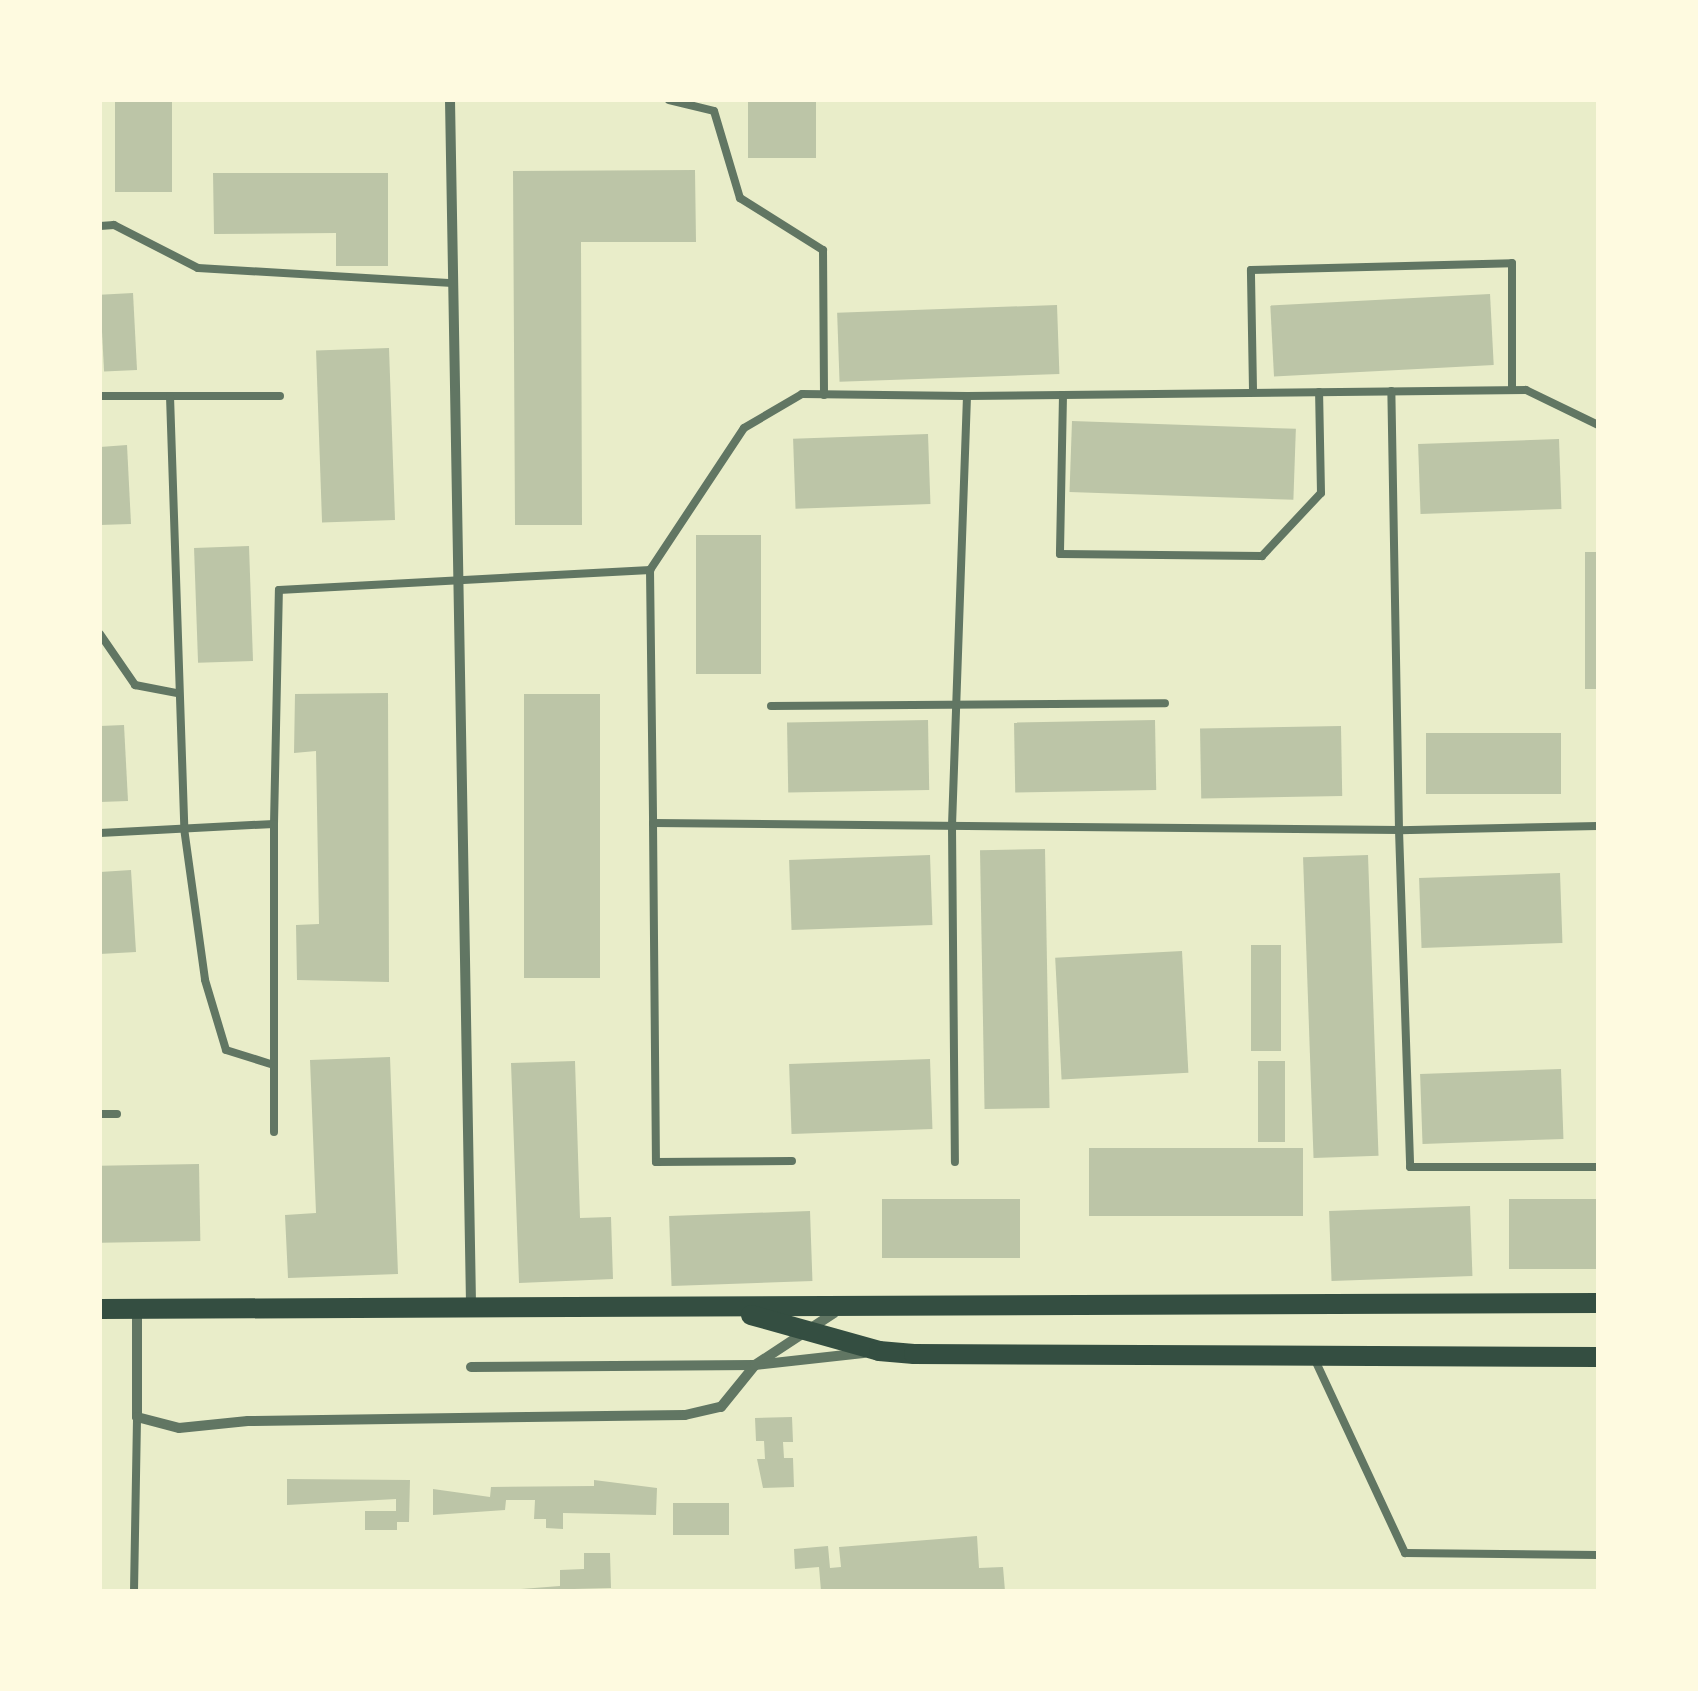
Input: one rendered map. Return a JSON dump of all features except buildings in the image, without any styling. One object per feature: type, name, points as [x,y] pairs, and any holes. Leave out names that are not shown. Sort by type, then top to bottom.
[{"type":"main road","points":[[100,1309],[1598,1304]]},
{"type":"main road","points":[[725,1308],[879,1351],[1598,1357]]},
{"type":"street","points":[[450,100],[471,1306]]},
{"type":"street","points":[[137,1309],[137,1417],[179,1428],[248,1421],[685,1416],[721,1407],[754,1365],[800,1329],[854,1307]]},
{"type":"street","points":[[471,1367],[754,1365],[879,1351]]},
{"type":"lane","points":[[670,100],[714,111],[740,198],[823,250],[824,394]]},
{"type":"lane","points":[[100,226],[114,226],[198,268],[453,283]]},
{"type":"lane","points":[[1253,390],[1251,270],[1512,263],[1512,390]]},
{"type":"lane","points":[[792,1161],[656,1162],[650,570],[744,428],[802,394],[967,396],[1253,390],[1512,390],[1575,410],[1598,425]]},
{"type":"lane","points":[[1062,395],[1060,554],[1262,556],[1321,493],[1319,392]]},
{"type":"lane","points":[[1391,392],[1410,1168],[1598,1167]]},
{"type":"lane","points":[[100,396],[280,396]]},
{"type":"lane","points":[[170,396],[184,828],[205,980],[226,1050],[274,1065]]},
{"type":"lane","points":[[955,1162],[952,827],[967,396]]},
{"type":"lane","points":[[274,1132],[279,590],[650,570]]},
{"type":"lane","points":[[100,634],[134,685],[177,693]]},
{"type":"lane","points":[[771,706],[1165,704]]},
{"type":"lane","points":[[100,833],[274,824]]},
{"type":"lane","points":[[654,824],[1399,830],[1598,826]]},
{"type":"lane","points":[[100,1114],[117,1114]]},
{"type":"lane","points":[[1314,1356],[1405,1553],[1598,1556]]},
{"type":"lane","points":[[134,1591],[137,1417]]}]
